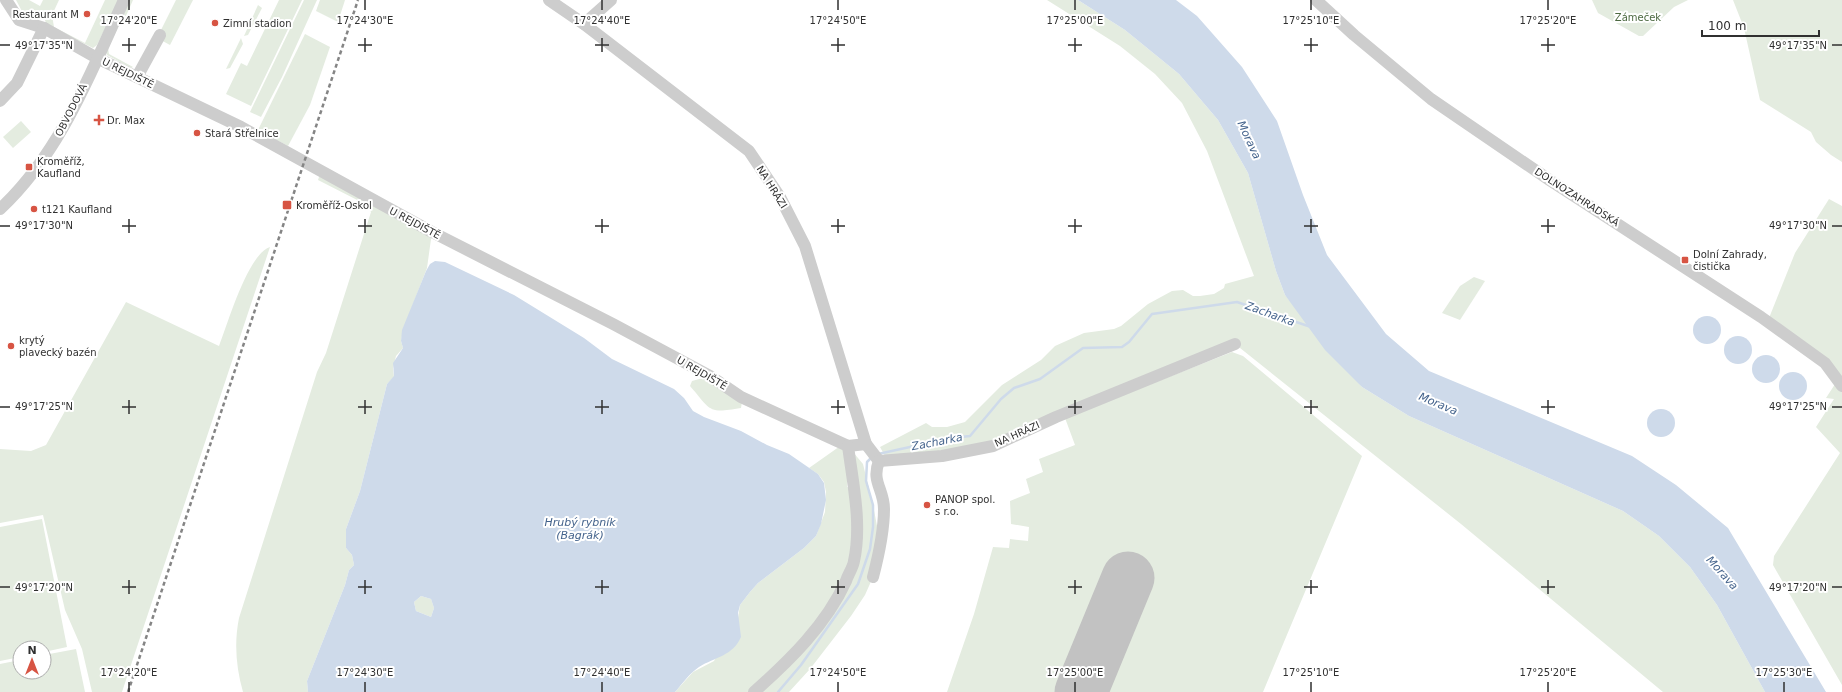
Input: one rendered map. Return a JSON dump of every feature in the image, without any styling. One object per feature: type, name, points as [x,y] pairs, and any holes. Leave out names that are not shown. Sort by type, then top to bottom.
[{"type":"street","name":"U REJDIŠTĚ","points":[[6,0],[19,20],[44,28],[98,58],[241,127],[432,232],[620,328],[710,376],[741,397],[848,446]]},
{"type":"street","name":"OBVODOVÁ","points":[[0,209],[32,177],[53,147],[98,58],[124,0]]},
{"type":"street","name":"NA HRÁZI","points":[[549,0],[584,24],[749,151],[775,191],[805,246],[873,453],[875,475],[884,507],[882,545],[873,577]]},
{"type":"street","points":[[584,24],[611,0]]},
{"type":"street","name":"DOLNOZAHRADSKÁ","points":[[1316,0],[1354,35],[1431,99],[1551,181],[1767,321],[1825,363],[1842,386]]},
{"type":"street","points":[[0,101],[17,83],[44,28]]},
{"type":"street","points":[[137,77],[160,35]]},
{"type":"street","name":"NA HRÁZI","points":[[873,453],[942,456],[993,446],[1056,417],[1235,344]]},
{"type":"street","points":[[754,692],[789,661],[816,629],[838,598],[854,562],[857,536],[848,446],[873,453]]},
{"type":"green space","points":[[16,0],[29,0],[40,6],[43,0],[59,0],[52,15],[54,27],[85,43],[105,0],[119,0],[97,45],[93,48],[47,25],[44,18],[45,12],[40,10],[38,17],[34,20],[25,17]]},
{"type":"green space","points":[[127,0],[133,0],[108,48],[109,54],[133,67],[131,68],[107,55],[105,50]]},
{"type":"green space","points":[[176,0],[193,0],[170,45],[157,38]]},
{"type":"green space","points":[[279,0],[302,0],[251,106],[226,94],[241,63],[247,66]]},
{"type":"green space","points":[[304,0],[317,0],[282,77],[261,117],[250,112]]},
{"type":"green space","points":[[320,0],[345,0],[338,22],[316,11]]},
{"type":"green space","points":[[1047,0],[1078,0],[1125,30],[1179,74],[1218,120],[1248,173],[1276,271],[1285,295],[1362,387],[1409,416],[1623,511],[1659,536],[1690,567],[1717,605],[1765,692],[1663,692],[1461,524],[1235,344],[989,443],[920,454],[885,456],[880,447],[926,423],[932,427],[947,427],[965,422],[1002,385],[1041,360],[1055,346],[1084,333],[1114,329],[1121,326],[1148,304],[1172,291],[1183,290],[1193,296],[1214,294],[1224,288],[1225,284],[1254,276],[1207,151],[1182,103],[1155,74],[1120,46]]},
{"type":"green space","name":"Zámeček","points":[[1592,0],[1688,0],[1674,7],[1643,36],[1639,36],[1598,13]]},
{"type":"green space","points":[[1733,0],[1842,0],[1842,162],[1816,142],[1811,132],[1760,100],[1744,28]]},
{"type":"green space","points":[[258,5],[262,8],[248,35],[244,36]]},
{"type":"green space","points":[[305,34],[330,47],[310,105],[288,146],[258,130]]},
{"type":"green space","points":[[241,38],[243,44],[230,68],[226,69]]},
{"type":"green space","points":[[21,121],[31,132],[13,148],[3,137]]},
{"type":"green space","points":[[319,177],[332,178],[432,232],[427,268],[403,330],[401,341],[403,348],[396,356],[393,368],[394,377],[387,384],[360,491],[346,529],[346,548],[352,555],[354,565],[349,570],[345,585],[307,681],[308,692],[243,692],[236,655],[237,627],[239,618],[317,372],[326,353],[371,212],[367,205],[318,180]]},
{"type":"green space","points":[[1829,199],[1842,206],[1842,383],[1769,318],[1795,253]]},
{"type":"green space","points":[[270,247],[122,692],[92,692],[82,649],[65,610],[43,515],[0,523],[0,449],[31,451],[46,445],[126,302],[219,346],[233,306],[247,275],[254,262],[262,252]]},
{"type":"green space","points":[[1474,277],[1485,281],[1460,320],[1442,313],[1460,286]]},
{"type":"green space","points":[[1232,352],[1243,356],[1362,456],[1263,692],[1102,692],[1147,584],[1113,570],[1062,692],[947,692],[974,614],[993,547],[1009,548],[1010,539],[1028,541],[1029,527],[1011,524],[1010,501],[1030,493],[1026,479],[1043,472],[1039,459],[1075,445],[1065,418]]},
{"type":"green space","points":[[710,376],[742,402],[741,408],[715,410],[706,405],[690,386],[692,381]]},
{"type":"green space","points":[[1837,381],[1842,386],[1842,685],[1773,565],[1774,556],[1840,453],[1816,427],[1834,399],[1826,398]]},
{"type":"green space","points":[[843,444],[848,446],[863,464],[878,531],[873,577],[865,595],[851,616],[810,669],[789,692],[675,692],[693,672],[714,661],[738,618],[740,605],[758,583],[804,548],[816,536],[825,512],[826,492],[824,482],[818,474],[809,468]],"holes":[[[848,450],[853,489],[847,487]]]},
{"type":"green space","points":[[42,519],[67,647],[52,650],[52,640],[12,640],[12,659],[0,661],[0,527]]},
{"type":"green space","points":[[421,596],[431,599],[434,608],[431,617],[416,611],[414,602]]},
{"type":"green space","points":[[76,649],[85,692],[0,692],[0,664],[12,662],[12,680],[52,680],[52,654]]},
{"type":"water","name":"Morava","points":[[1078,0],[1176,0],[1197,16],[1242,67],[1277,121],[1303,195],[1327,255],[1386,334],[1429,371],[1632,456],[1676,485],[1728,528],[1826,692],[1765,692],[1717,605],[1690,567],[1659,536],[1623,511],[1409,416],[1362,387],[1325,350],[1285,295],[1276,271],[1248,173],[1218,120],[1179,74],[1125,30]]},
{"type":"water","name":"Hrubý rybník (Bagrák)","points":[[435,261],[445,262],[514,295],[584,338],[612,359],[674,389],[684,398],[693,411],[704,417],[741,431],[767,445],[789,454],[818,474],[824,483],[826,500],[821,524],[816,536],[804,548],[758,583],[740,605],[738,613],[741,637],[738,643],[728,652],[695,670],[675,692],[308,692],[307,681],[345,585],[349,570],[354,565],[352,555],[346,548],[346,529],[360,491],[387,384],[394,376],[393,363],[403,348],[401,341],[402,330],[430,264]],"holes":[[[421,596],[431,599],[434,608],[431,617],[416,611],[414,602]]]},
{"type":"water","points":[[1707,316],[1717,320],[1721,330],[1717,340],[1707,344],[1697,340],[1693,330],[1697,320]]},
{"type":"water","points":[[1738,336],[1748,340],[1752,350],[1748,360],[1738,364],[1728,360],[1724,350],[1728,340]]},
{"type":"water","points":[[1766,355],[1776,359],[1780,369],[1776,379],[1766,383],[1756,379],[1752,369],[1756,359]]},
{"type":"water","points":[[1793,372],[1803,376],[1807,386],[1803,396],[1793,400],[1783,396],[1779,386],[1783,376]]},
{"type":"water","points":[[1661,409],[1671,413],[1675,423],[1671,433],[1661,437],[1651,433],[1647,423],[1651,413]]},
{"type":"waterway","name":"Zacharka","points":[[878,454],[951,438],[970,436],[1001,399],[1014,388],[1040,379],[1083,348],[1122,347],[1129,342],[1152,314],[1237,302],[1311,327]]},
{"type":"waterway","name":"Zacharka","points":[[778,692],[801,665],[858,584],[870,549],[873,527],[873,505],[866,481],[867,462],[872,457]]},
{"type":"runway","points":[[1081,692],[1128,578]]},
{"type":"railway","points":[[128,692],[358,0]]},
{"type":"place","name":"Restaurant M","points":[[87,14]]},
{"type":"place","name":"Zimní stadion","points":[[215,23]]},
{"type":"place","name":"Dr. Max","points":[[99,120]]},
{"type":"place","name":"Stará Střelnice","points":[[197,133]]},
{"type":"place","name":"Kroměříž, Kaufland","points":[[29,167]]},
{"type":"place","name":"Kroměříž-Oskol","points":[[287,205]]},
{"type":"place","name":"t121 Kaufland","points":[[34,209]]},
{"type":"place","name":"Dolní Zahrady, čistička","points":[[1685,260]]},
{"type":"place","name":"krytý plavecký bazén","points":[[11,346]]},
{"type":"place","name":"PANOP spol. s r.o.","points":[[927,505]]}]
